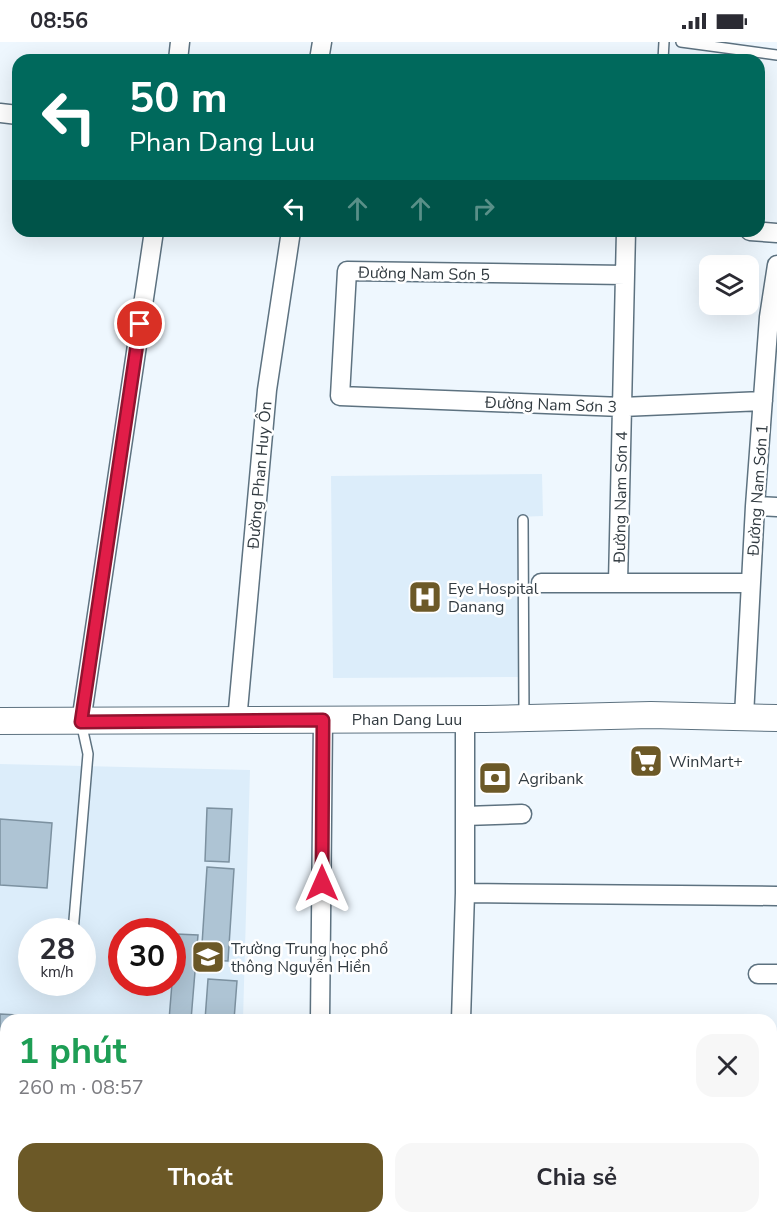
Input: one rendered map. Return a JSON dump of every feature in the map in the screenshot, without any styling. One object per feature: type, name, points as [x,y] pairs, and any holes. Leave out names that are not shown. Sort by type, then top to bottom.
[{"type":"street","points":[[81,722],[153,237]]},
{"type":"street","name":"Đường Phan Huy Ôn","points":[[237,721],[267,390],[290,237]]},
{"type":"street","name":"Đường Nam Sơn 4","points":[[618,583],[626,237]]},
{"type":"street","name":"Đường Nam Sơn 1","points":[[744,716],[755,506],[777,265]]},
{"type":"street","name":"Đường Nam Sơn 5","points":[[340,396],[347,271],[625,275]]},
{"type":"street","name":"Đường Nam Sơn 3","points":[[340,396],[622,407],[763,400]]},
{"type":"street","points":[[755,506],[777,507]]},
{"type":"street","name":"Đường Nam Sơn 4","points":[[541,583],[750,583]]},
{"type":"street","name":"Phan Dang Luu","points":[[0,721],[237,721],[651,716],[777,718]]},
{"type":"street","points":[[461,1014],[465,893],[465,719]]},
{"type":"street","points":[[320,1014],[323,720]]},
{"type":"street","points":[[465,816],[522,814]]},
{"type":"street","points":[[465,893],[777,896]]},
{"type":"street","points":[[758,974],[777,974]]},
{"type":"lane","points":[[681,42],[777,55]]},
{"type":"lane","points":[[523,520],[524,718]]},
{"type":"lane","points":[[74,918],[88,754],[81,722]]},
{"type":"shaded area","name":"Eye Hospital Danang","points":[[542,474],[543,516],[517,517],[519,677],[333,678],[331,476]]},
{"type":"shaded area","name":"Trường Trung học phổ thông Nguyễn Hiền","points":[[0,764],[250,770],[243,1014],[0,1014]]},
{"type":"building","points":[[207,808],[232,809],[229,862],[205,861]]},
{"type":"building","points":[[0,819],[52,823],[47,888],[0,885]]},
{"type":"building","points":[[207,867],[234,869],[228,961],[201,960]]},
{"type":"building","points":[[186,934],[198,935],[191,1014],[169,1014],[171,996],[186,996]]},
{"type":"building","points":[[208,979],[237,981],[234,1014],[205,1014]]},
{"type":"place","name":"Eye Hospital Danang","points":[[425,597]]},
{"type":"place","name":"WinMart+","points":[[646,761]]},
{"type":"place","name":"Agribank","points":[[495,778]]},
{"type":"place","name":"Trường Trung học phổ thông Nguyễn Hiền","points":[[208,957]]},
{"type":"route","points":[[140,324],[81,722],[323,720],[322,883]]}]
